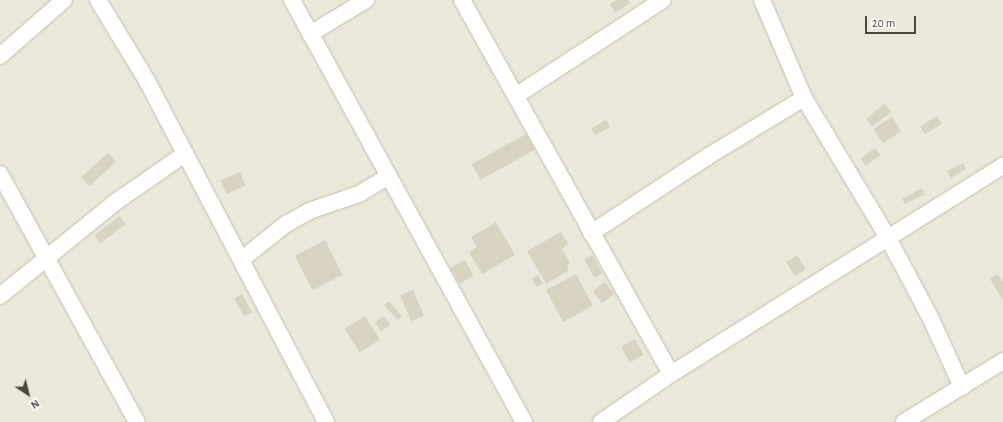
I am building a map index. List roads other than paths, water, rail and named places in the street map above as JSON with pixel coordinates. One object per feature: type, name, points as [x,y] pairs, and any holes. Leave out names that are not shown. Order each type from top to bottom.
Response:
[{"type":"street","points":[[0,56],[64,0]]},
{"type":"street","points":[[98,0],[147,81],[326,422]]},
{"type":"street","points":[[292,0],[524,422]]},
{"type":"street","points":[[310,34],[366,0]]},
{"type":"street","points":[[462,0],[517,95],[591,233],[671,374]]},
{"type":"street","points":[[517,95],[663,0]]},
{"type":"street","points":[[762,0],[804,98],[888,238],[931,319],[962,387]]},
{"type":"street","points":[[591,233],[719,149],[804,98]]},
{"type":"street","points":[[0,296],[48,259],[117,201],[185,154]]},
{"type":"street","points":[[601,422],[671,374],[1003,166]]},
{"type":"street","points":[[0,174],[48,259],[134,421]]},
{"type":"street","points":[[241,260],[286,224],[309,210],[359,194],[389,176]]},
{"type":"street","points":[[904,422],[1003,361]]}]
